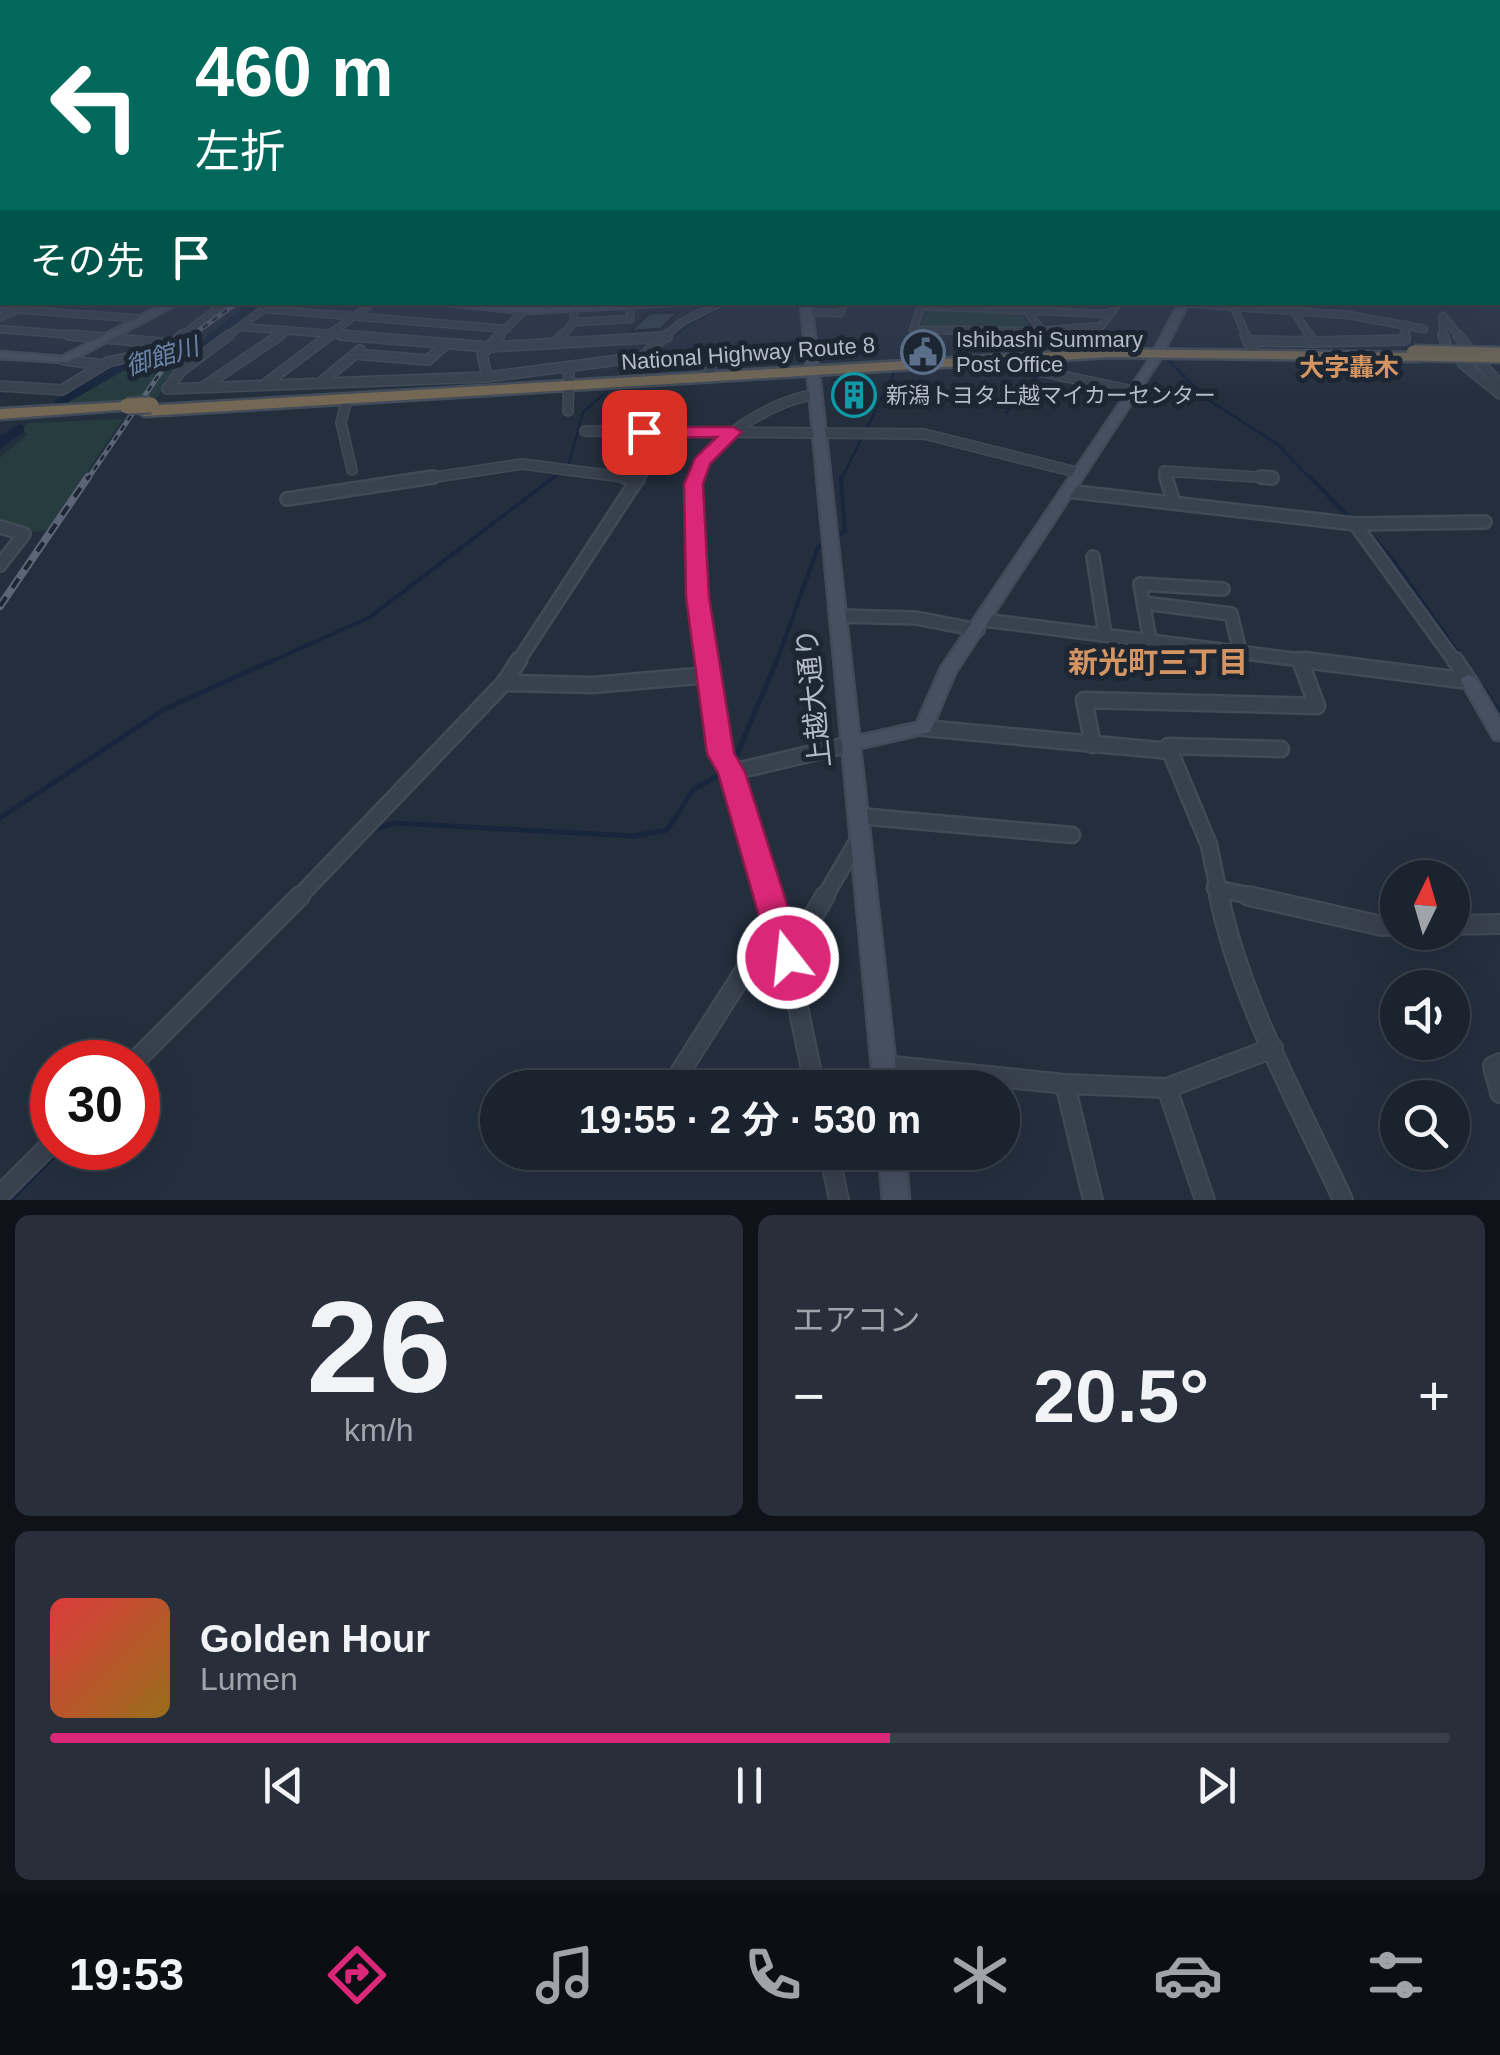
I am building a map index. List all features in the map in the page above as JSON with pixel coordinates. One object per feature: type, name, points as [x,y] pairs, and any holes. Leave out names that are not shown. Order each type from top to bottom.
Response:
[{"type":"highway","name":"National Highway Route 8","points":[[147,408],[347,399],[568,379],[1251,345],[1500,357]]},
{"type":"highway","name":"National Highway Route 8","points":[[0,417],[568,379],[813,369],[1058,352],[1416,355]]},
{"type":"street","points":[[0,317],[28,305]]},
{"type":"street","points":[[64,360],[171,305]]},
{"type":"street","points":[[0,386],[59,390],[104,364],[165,350],[222,305]]},
{"type":"street","points":[[264,384],[369,305]]},
{"type":"street","points":[[503,305],[611,305]]},
{"type":"street","points":[[574,322],[630,319],[630,305]]},
{"type":"street","points":[[648,357],[682,322],[716,305]]},
{"type":"street","points":[[807,307],[840,313],[843,305]]},
{"type":"street","points":[[923,305],[913,330],[1041,331],[1101,326],[1117,305]]},
{"type":"street","points":[[972,305],[1110,314]]},
{"type":"street","points":[[924,728],[947,672],[1159,351],[1179,305]]},
{"type":"street","points":[[1202,305],[1289,307],[1424,328]]},
{"type":"street","points":[[1349,315],[1352,305]]},
{"type":"street","points":[[507,328],[269,306],[181,372],[167,389],[487,377],[568,379],[648,357],[712,358],[710,374]]},
{"type":"street","points":[[487,377],[482,356],[528,306]]},
{"type":"street","points":[[1022,306],[1058,352]]},
{"type":"street","points":[[556,344],[574,322],[574,307]]},
{"type":"street","name":"上越大通り","points":[[807,307],[884,1070]]},
{"type":"street","points":[[1289,307],[1314,342]]},
{"type":"street","points":[[0,308],[144,320]]},
{"type":"street","points":[[1234,308],[1251,345],[1405,340],[1406,325]]},
{"type":"street","points":[[1448,350],[1443,343],[1443,316],[1500,394]]},
{"type":"street","points":[[242,327],[489,348],[667,337]]},
{"type":"street","points":[[0,329],[173,344]]},
{"type":"street","points":[[203,388],[286,331]]},
{"type":"street","points":[[320,383],[374,338]]},
{"type":"street","points":[[356,354],[428,360],[446,344]]},
{"type":"street","points":[[0,355],[104,364]]},
{"type":"street","points":[[1470,358],[1500,384]]},
{"type":"street","points":[[1008,360],[1012,366],[1133,392]]},
{"type":"street","points":[[568,379],[568,411]]},
{"type":"street","points":[[812,1070],[777,920],[732,772],[720,754],[698,597],[693,484],[702,462],[733,432],[793,396],[815,395]]},
{"type":"street","points":[[347,399],[341,423],[352,470]]},
{"type":"street","points":[[585,431],[940,436],[1080,473]]},
{"type":"street","points":[[156,1040],[347,849],[504,683],[638,479],[674,433]]},
{"type":"street","points":[[287,499],[522,464],[638,479]]},
{"type":"street","points":[[1174,503],[1164,471],[1272,478]]},
{"type":"street","points":[[1067,490],[1355,524],[1485,522]]},
{"type":"street","points":[[1355,524],[1390,566],[1469,680],[1500,734]]},
{"type":"street","points":[[0,527],[24,534],[0,565]]},
{"type":"street","points":[[1093,557],[1105,635]]},
{"type":"street","points":[[1150,641],[1140,584],[1223,589]]},
{"type":"street","points":[[1144,603],[1231,614],[1240,652]]},
{"type":"street","points":[[838,616],[916,618],[1105,635],[1469,680]]},
{"type":"street","points":[[1093,745],[1084,700],[1318,706],[1300,659]]},
{"type":"street","points":[[504,683],[593,685],[709,675]]},
{"type":"street","points":[[732,772],[924,728],[1170,751]]},
{"type":"street","points":[[1281,749],[1168,746],[1209,845],[1227,932],[1272,1048],[1343,1200]]},
{"type":"street","points":[[858,816],[1072,834]]},
{"type":"street","points":[[788,958],[860,836]]},
{"type":"street","points":[[1216,888],[1380,926]]},
{"type":"street","points":[[681,1070],[777,920]]},
{"type":"street","points":[[1470,925],[1500,924]]},
{"type":"street","points":[[884,1065],[1065,1084],[1168,1088],[1272,1048]]},
{"type":"street","points":[[1500,1063],[1493,1066],[1500,1093]]},
{"type":"street","points":[[1065,1084],[1093,1200]]},
{"type":"street","points":[[1168,1088],[1205,1200]]},
{"type":"street","points":[[0,1195],[30,1165]]},
{"type":"street","points":[[833,1170],[839,1200]]},
{"type":"street","points":[[894,1170],[896,1200]]},
{"type":"green space","points":[[929,309],[1020,312],[1032,329],[919,329]]},
{"type":"green space","points":[[212,348],[172,374],[157,398],[63,404],[119,370]]},
{"type":"green space","points":[[123,419],[47,530],[33,532],[0,522],[0,458],[28,434],[20,430],[29,423]]},
{"type":"building","points":[[678,312],[661,329],[630,331],[650,313]]},
{"type":"building","name":"新潟トヨタ上越マイカーセンター","points":[[832,380],[849,380],[850,388],[867,389],[869,398],[857,398],[858,406],[846,406],[839,390],[833,390]]},
{"type":"waterway","name":"御館川","points":[[60,401],[118,368],[203,347],[254,305]]},
{"type":"waterway","points":[[653,353],[688,325],[725,305]]},
{"type":"waterway","points":[[902,355],[927,305]]},
{"type":"waterway","points":[[1054,327],[1045,327],[1059,345]]},
{"type":"waterway","points":[[630,372],[646,359]]},
{"type":"waterway","points":[[1168,360],[1207,399],[1276,443],[1312,480]]},
{"type":"waterway","points":[[1006,413],[1049,361]]},
{"type":"waterway","points":[[841,480],[896,369]]},
{"type":"waterway","points":[[551,480],[568,467],[583,412],[607,392]]},
{"type":"waterway","name":"御館川","points":[[0,444],[19,429]]},
{"type":"waterway","points":[[268,663],[370,617],[554,477]]},
{"type":"waterway","points":[[1310,477],[1352,520]]},
{"type":"waterway","points":[[833,538],[845,531],[841,480]]},
{"type":"waterway","points":[[1365,528],[1393,560],[1465,663]]},
{"type":"waterway","points":[[776,663],[818,547],[825,543]]},
{"type":"waterway","points":[[0,818],[165,709],[273,660]]},
{"type":"waterway","points":[[733,764],[777,660]]},
{"type":"waterway","points":[[1463,660],[1500,713]]},
{"type":"waterway","points":[[341,863],[373,830],[394,823],[634,836],[667,830],[693,790],[727,770]]},
{"type":"waterway","points":[[10,1200],[39,1170]]},
{"type":"railway","points":[[87,480],[167,363],[201,329],[234,305]]},
{"type":"railway","points":[[0,606],[88,477]]},
{"type":"place","name":"Ishibashi Summary Post Office","points":[[923,352]]},
{"type":"place","name":"新潟トヨタ上越マイカーセンター","points":[[854,395]]},
{"type":"district","name":"大字轟木","points":[[1349,367]]},
{"type":"district","name":"新光町三丁目","points":[[1158,663]]},
{"type":"route","points":[[644,432],[733,432],[702,462],[693,484],[698,597],[720,754],[732,772],[788,958]]}]
